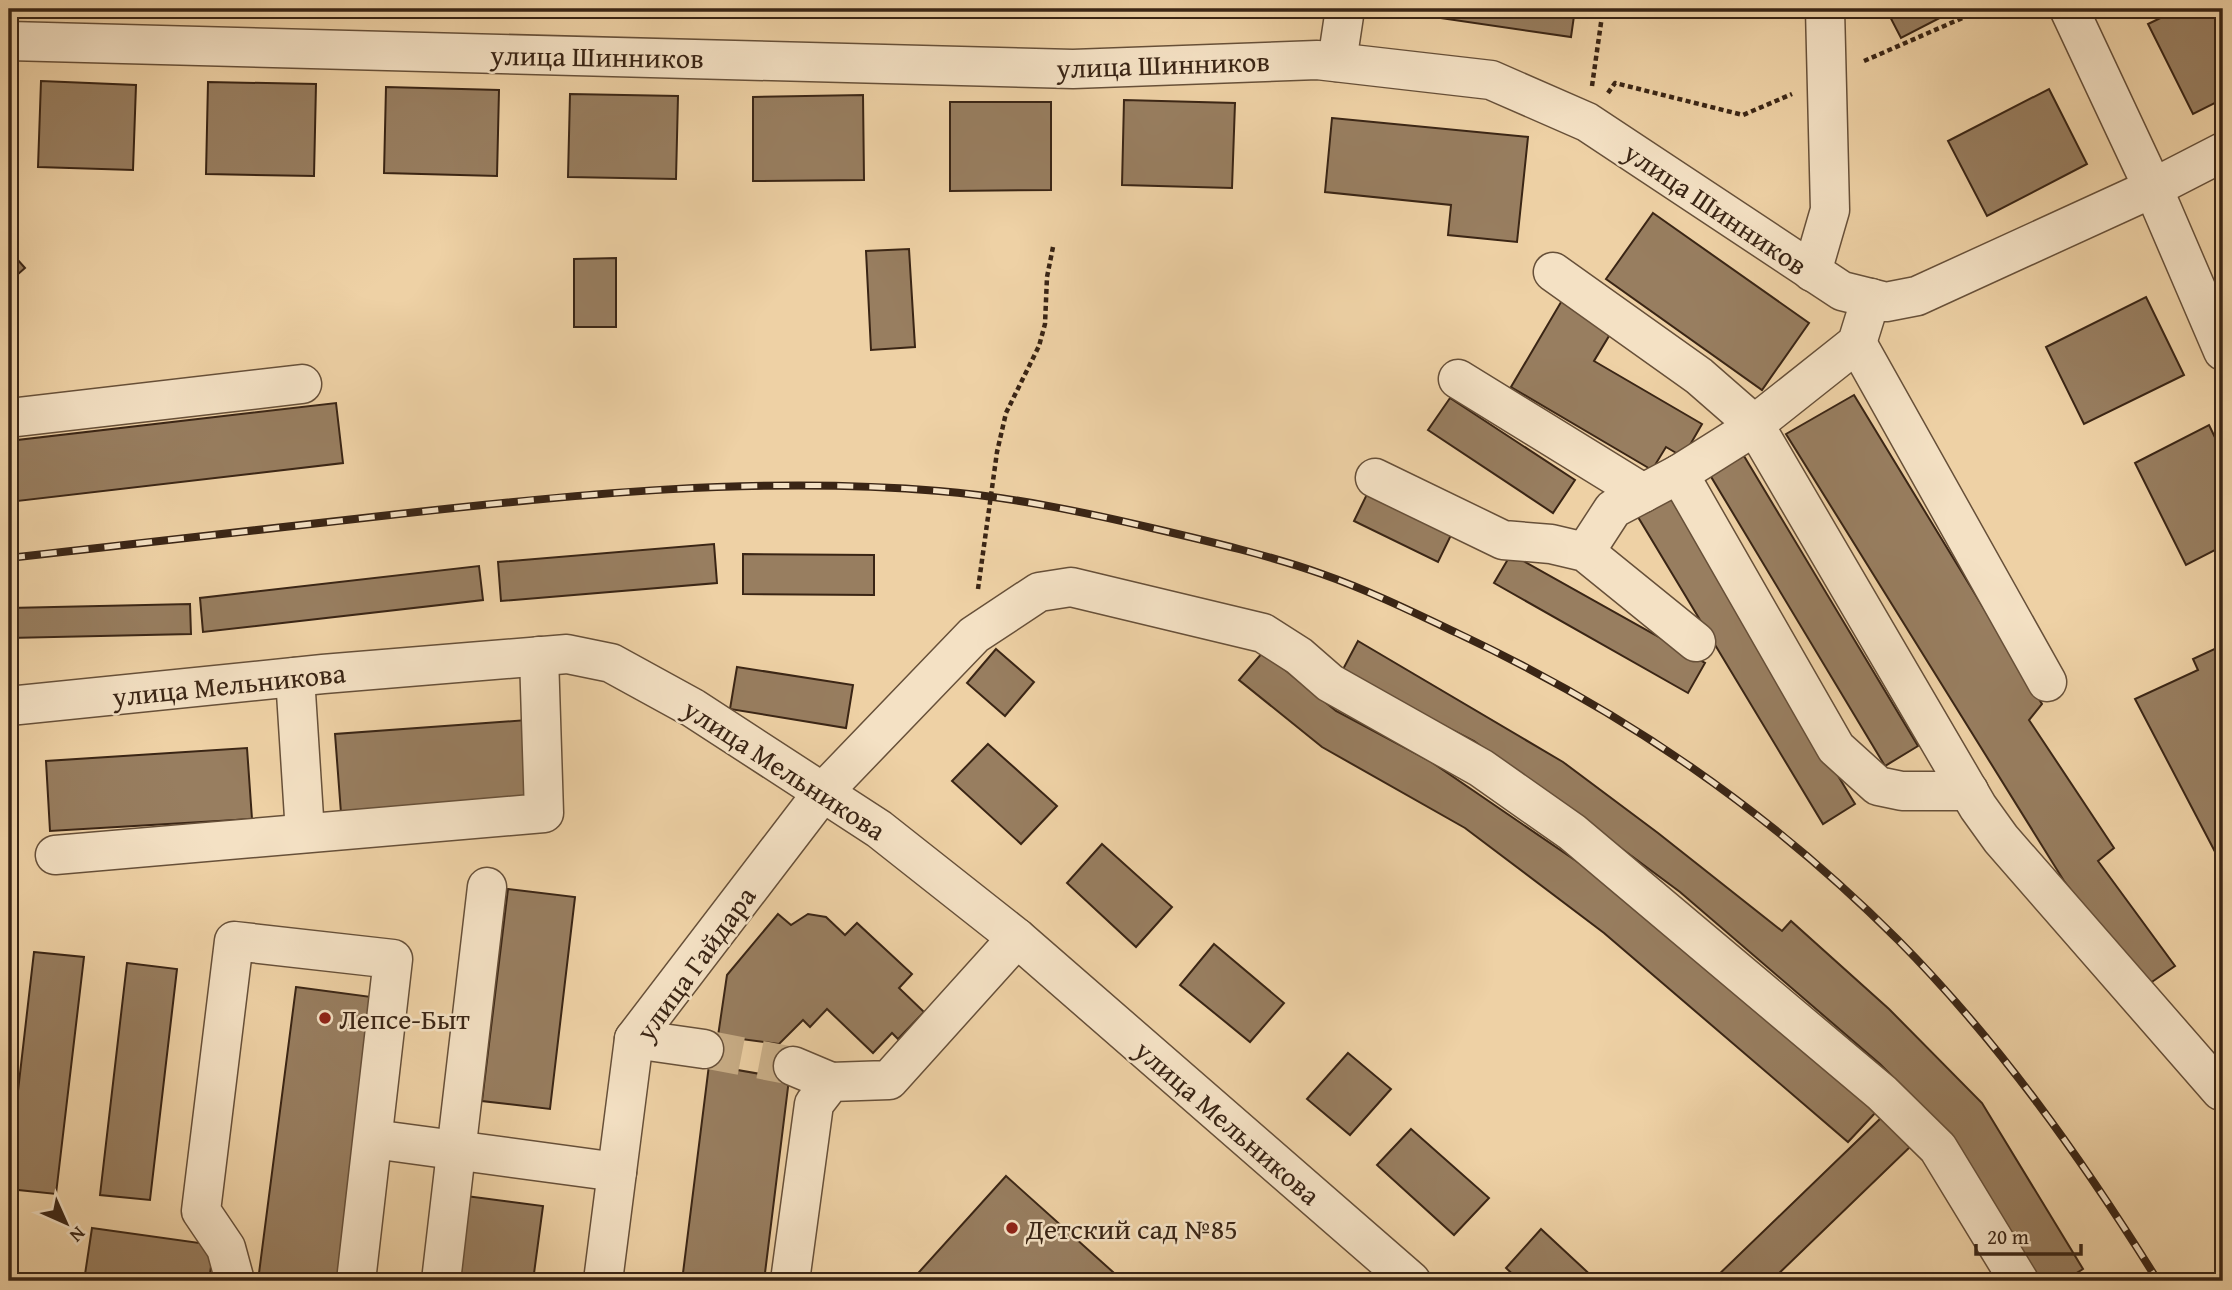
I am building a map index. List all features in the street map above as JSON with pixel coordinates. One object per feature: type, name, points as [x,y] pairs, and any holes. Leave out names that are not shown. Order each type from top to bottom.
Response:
[{"type":"street","points":[[1337,62],[1345,9]]},
{"type":"street","points":[[1812,272],[1830,210],[1825,9]]},
{"type":"street","points":[[2069,9],[2152,188],[2223,351]]},
{"type":"street","name":"улица Шинников","points":[[9,41],[1073,69],[1317,60],[1491,80],[1587,122],[1842,291],[1886,302],[1917,296],[2152,188],[2223,152]]},
{"type":"street","points":[[1553,272],[1689,369],[1754,424],[1969,791],[2001,839],[2221,1091]]},
{"type":"street","points":[[1585,552],[1613,509],[1679,474],[1741,435],[1857,343],[1871,298]]},
{"type":"street","points":[[1857,343],[2047,682]]},
{"type":"street","points":[[1458,379],[1643,493]]},
{"type":"street","points":[[9,418],[302,384]]},
{"type":"street","points":[[1679,474],[1836,748],[1878,786],[1902,791],[1969,791]]},
{"type":"street","points":[[1375,478],[1503,540],[1550,544],[1585,552],[1696,642]]},
{"type":"street","name":"улица Гайдара","points":[[603,1281],[634,1039],[823,792],[974,635],[1039,592],[1071,587],[1263,633],[1299,656],[1330,683],[1482,768],[1572,832],[1873,1084],[1938,1148],[2019,1281]]},
{"type":"street","name":"улица Мельникова","points":[[9,706],[539,656],[567,654],[611,663],[693,708],[879,829],[1017,938],[1411,1281]]},
{"type":"street","points":[[55,855],[544,813],[539,656]]},
{"type":"street","points":[[295,677],[305,834]]},
{"type":"street","points":[[441,1281],[487,887]]},
{"type":"street","points":[[793,1066],[831,1082],[889,1080],[1017,938]]},
{"type":"street","points":[[235,1281],[226,1248],[201,1211],[234,941],[393,959],[356,1281]]},
{"type":"street","points":[[634,1039],[704,1049]]},
{"type":"street","points":[[790,1281],[814,1104],[831,1082]]},
{"type":"street","points":[[373,1139],[617,1172]]},
{"type":"path","points":[[1587,122],[1603,9]]},
{"type":"path","points":[[1587,122],[1615,83],[1744,115],[1983,9]]},
{"type":"path","points":[[977,599],[997,452],[1006,413],[1039,346],[1045,324],[1047,277],[1054,247]]},
{"type":"building","points":[[1379,9],[1575,9],[1571,37]]},
{"type":"building","points":[[1886,9],[1957,9],[1901,38]]},
{"type":"building","points":[[2179,9],[2213,9],[2217,17],[2223,14],[2223,99],[2193,114],[2148,24]]},
{"type":"building","points":[[41,81],[136,85],[133,170],[38,167]]},
{"type":"building","points":[[208,82],[316,84],[314,176],[206,174]]},
{"type":"building","points":[[386,87],[499,90],[497,176],[384,173]]},
{"type":"building","points":[[2049,89],[2087,164],[1987,216],[1948,141]]},
{"type":"building","points":[[570,94],[678,96],[676,179],[568,177]]},
{"type":"building","points":[[863,95],[864,180],[753,181],[753,97]]},
{"type":"building","points":[[1124,100],[1235,103],[1232,188],[1122,185]]},
{"type":"building","points":[[950,102],[1051,102],[1051,190],[950,191]]},
{"type":"building","points":[[1332,118],[1528,137],[1517,242],[1448,235],[1451,205],[1325,192]]},
{"type":"building","points":[[1653,213],[1809,323],[1762,390],[1606,279]]},
{"type":"building","points":[[909,249],[915,347],[871,350],[866,251]]},
{"type":"building","points":[[9,250],[25,268],[9,282]]},
{"type":"building","points":[[616,258],[616,327],[574,327],[574,259]]},
{"type":"building","points":[[1564,297],[1615,326],[1594,361],[1702,424],[1683,457],[1666,447],[1652,470],[1511,387]]},
{"type":"building","points":[[2146,297],[2184,375],[2084,424],[2046,347]]},
{"type":"building","points":[[1854,395],[2042,704],[2029,720],[2114,848],[2098,861],[2175,966],[2146,986],[2064,881],[1786,434]]},
{"type":"building","points":[[1450,398],[1575,480],[1553,513],[1428,430]]},
{"type":"building","points":[[336,403],[343,463],[9,502],[9,441]]},
{"type":"building","points":[[2209,425],[2223,454],[2223,546],[2186,565],[2135,463]]},
{"type":"building","points":[[1744,456],[1918,746],[1885,766],[1710,475]]},
{"type":"building","points":[[1370,488],[1454,529],[1438,562],[1354,521]]},
{"type":"building","points":[[1670,497],[1855,804],[1823,824],[1638,517]]},
{"type":"building","points":[[714,544],[717,583],[501,601],[498,562]]},
{"type":"building","points":[[743,554],[874,555],[874,595],[743,594]]},
{"type":"building","points":[[1511,554],[1705,663],[1688,693],[1494,583]]},
{"type":"building","points":[[479,566],[483,600],[203,632],[200,598]]},
{"type":"building","points":[[190,604],[191,634],[9,638],[9,608]]},
{"type":"building","points":[[1358,641],[1563,762],[1782,931],[1791,921],[1889,1009],[1982,1103],[2083,1269],[2064,1281],[2035,1281],[1947,1131],[1880,1064],[1680,892],[1567,808],[1474,741],[1341,673]]},
{"type":"building","points":[[2223,645],[2223,867],[2135,699],[2198,670],[2193,659]]},
{"type":"building","points":[[996,649],[1034,682],[1005,716],[967,683]]},
{"type":"building","points":[[1263,652],[1336,711],[1430,761],[1588,869],[1876,1112],[1848,1142],[1604,933],[1465,828],[1322,747],[1239,680]]},
{"type":"building","points":[[737,667],[853,685],[846,728],[730,709]]},
{"type":"building","points":[[527,720],[533,798],[341,813],[335,734]]},
{"type":"building","points":[[988,744],[1057,806],[1021,844],[952,781]]},
{"type":"building","points":[[247,748],[252,819],[50,831],[46,761]]},
{"type":"building","points":[[1102,844],[1172,907],[1136,947],[1067,883]]},
{"type":"building","points":[[508,889],[575,897],[550,1109],[482,1101]]},
{"type":"building","points":[[778,914],[791,925],[808,914],[826,917],[845,935],[857,923],[912,974],[899,988],[924,1012],[898,1039],[892,1033],[873,1053],[827,1009],[810,1027],[803,1020],[779,1044],[718,1036],[727,975]]},
{"type":"building","points":[[1214,944],[1284,1003],[1250,1042],[1180,985]]},
{"type":"building","points":[[34,952],[84,957],[56,1194],[9,1189]]},
{"type":"building","points":[[127,963],[177,969],[150,1200],[100,1195]]},
{"type":"building","points":[[296,987],[379,998],[342,1281],[258,1281]]},
{"type":"building","points":[[1348,1053],[1391,1089],[1350,1135],[1307,1099]]},
{"type":"building","points":[[709,1065],[789,1079],[764,1281],[682,1281]]},
{"type":"building","points":[[1883,1116],[1912,1145],[1771,1281],[1712,1281]]},
{"type":"building","points":[[1411,1129],[1489,1198],[1454,1235],[1377,1165]]},
{"type":"building","name":"Детский сад №85","points":[[1006,1176],[1123,1281],[911,1281]]},
{"type":"building","points":[[466,1196],[543,1206],[533,1281],[456,1281]]},
{"type":"building","points":[[92,1228],[214,1245],[209,1281],[84,1281]]},
{"type":"building","points":[[1541,1229],[1597,1281],[1520,1281],[1506,1268]]},
{"type":"tunnel","points":[[704,1049],[793,1066]]},
{"type":"railway","points":[[9,558],[533,500],[668,489],[803,485],[939,491],[1021,501],[1177,534],[1302,567],[1407,609],[1518,663],[1578,696],[1691,767],[1798,848],[1898,940],[1971,1020],[2038,1103],[2100,1191],[2158,1281]]},
{"type":"place","name":"Лепсе-Быт","points":[[325,1018]]},
{"type":"place","name":"Детский сад №85","points":[[1012,1228]]}]
